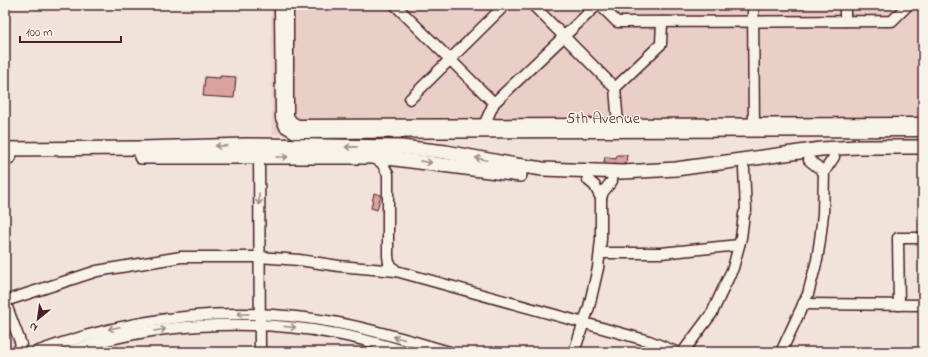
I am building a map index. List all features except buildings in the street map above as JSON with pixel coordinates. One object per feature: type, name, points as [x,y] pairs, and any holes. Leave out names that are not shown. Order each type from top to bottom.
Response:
[{"type":"main road","points":[[6,156],[401,147],[446,152],[543,169],[623,172],[676,169],[821,149],[858,147],[923,147]]},
{"type":"main road","points":[[259,151],[372,157],[542,177],[612,181],[677,178],[834,157],[923,156]]},
{"type":"street","points":[[280,5],[281,118],[288,124]]},
{"type":"street","points":[[288,5],[288,124]]},
{"type":"street","points":[[410,99],[505,5]]},
{"type":"street","points":[[533,5],[615,88],[618,124]]},
{"type":"street","points":[[484,125],[494,103],[599,5],[617,22],[753,22],[892,21],[908,5]]},
{"type":"street","points":[[753,5],[754,128]]},
{"type":"street","points":[[845,5],[845,21]]},
{"type":"street","points":[[398,6],[494,103]]},
{"type":"street","points":[[615,88],[661,44],[662,22]]},
{"type":"street","name":"5th Avenue","points":[[288,124],[295,133],[754,128],[923,123]]},
{"type":"street","name":"5th Avenue","points":[[288,124],[618,124],[923,131]]},
{"type":"street","points":[[259,151],[260,352]]},
{"type":"street","points":[[372,157],[382,163],[388,174],[388,256],[389,263],[396,271]]},
{"type":"street","points":[[781,352],[808,294],[817,260],[820,240],[823,214],[824,172],[834,157]]},
{"type":"street","points":[[388,174],[397,165],[405,160]]},
{"type":"street","points":[[809,160],[824,172]]},
{"type":"street","points":[[683,352],[712,313],[733,268],[746,210],[744,169]]},
{"type":"street","points":[[588,180],[595,186],[601,198]]},
{"type":"street","points":[[574,352],[598,268],[601,239],[601,198],[603,192],[612,181]]},
{"type":"street","points":[[898,305],[898,238],[923,238]]},
{"type":"street","points":[[600,253],[661,253],[739,246]]},
{"type":"street","points":[[450,352],[371,330],[333,322],[292,316],[260,314],[211,314],[140,322],[89,334],[37,351],[20,348],[5,302],[97,271],[181,257],[259,257],[396,271],[650,341],[676,352]]},
{"type":"street","points":[[803,304],[923,305]]},
{"type":"street","points":[[68,352],[105,341],[167,329],[212,325],[260,325],[291,327],[331,333],[408,352]]},
{"type":"shaded area","points":[[271,5],[923,5],[923,135],[272,134]]}]
